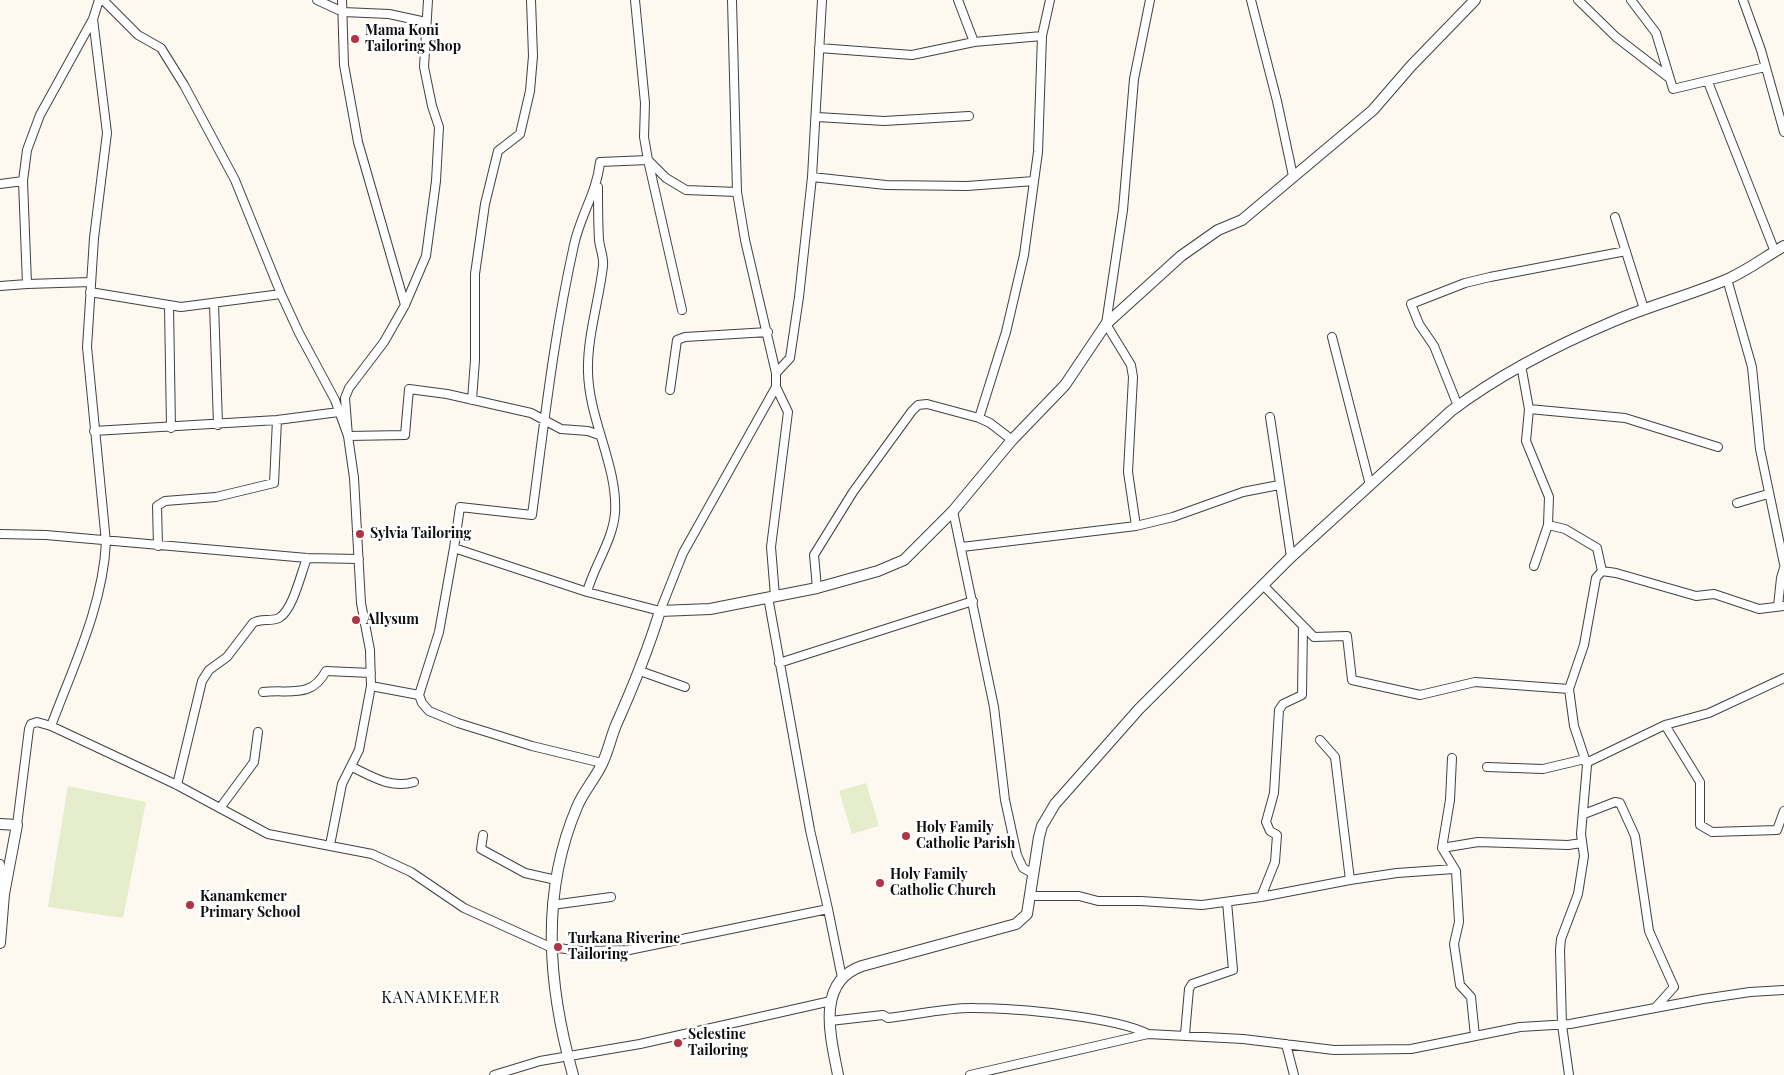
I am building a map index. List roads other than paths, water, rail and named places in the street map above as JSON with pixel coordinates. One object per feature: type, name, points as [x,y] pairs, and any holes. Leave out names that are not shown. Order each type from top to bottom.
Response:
[{"type":"street","points":[[27,284],[23,181],[27,150],[40,115],[93,20],[99,0]]},
{"type":"street","points":[[103,0],[138,36],[161,48],[235,180],[281,294],[339,412],[348,436]]},
{"type":"street","points":[[317,0],[342,12],[389,14],[426,22]]},
{"type":"street","points":[[342,0],[344,65],[358,142],[405,305]]},
{"type":"street","points":[[330,845],[342,784],[359,750],[371,686],[367,630],[361,603],[345,398],[349,388],[384,342],[405,305],[426,256],[436,181],[439,127],[432,106],[424,66],[428,0]]},
{"type":"street","points":[[472,400],[475,360],[475,274],[485,204],[498,151],[520,134],[530,91],[533,56],[531,0]]},
{"type":"street","points":[[636,0],[645,102],[644,137],[682,310]]},
{"type":"street","points":[[732,0],[738,192],[745,240],[768,332],[776,373],[776,387],[788,412],[771,547],[772,596],[779,664],[810,830],[842,978]]},
{"type":"street","points":[[776,373],[790,358],[812,177],[822,0]]},
{"type":"street","points":[[958,0],[974,42]]},
{"type":"street","points":[[979,418],[1012,312],[1024,255],[1034,181],[1042,86],[1042,36],[1050,0]]},
{"type":"street","points":[[1136,526],[1128,472],[1133,377],[1131,365],[1106,324],[1123,210],[1134,80],[1150,0]]},
{"type":"street","points":[[1251,0],[1277,101],[1293,176]]},
{"type":"street","points":[[454,548],[587,592],[660,611],[710,609],[817,588],[878,571],[904,560],[953,511],[1012,440],[1065,385],[1106,324],[1181,256],[1218,230],[1242,220],[1373,110],[1430,46],[1475,0]]},
{"type":"street","points":[[1578,0],[1616,37],[1668,76]]},
{"type":"street","points":[[1631,0],[1656,33],[1673,89],[1765,67]]},
{"type":"street","points":[[1743,0],[1761,50],[1784,132]]},
{"type":"street","points":[[51,726],[97,598],[104,570],[106,542],[87,347],[94,238],[107,133],[93,20]]},
{"type":"street","points":[[819,48],[912,55],[974,42],[1042,36]]},
{"type":"street","points":[[838,1075],[830,1021],[831,1002],[836,984],[852,971],[871,964],[1016,924],[1027,914],[1032,873],[1042,826],[1055,804],[1139,709],[1290,558],[1458,406],[1492,382],[1521,365],[1614,320],[1727,279],[1779,249],[1708,82]]},
{"type":"street","points":[[816,118],[884,121],[969,116]]},
{"type":"street","points":[[587,592],[592,574],[611,531],[615,513],[611,472],[599,435],[589,386],[588,370],[603,260],[599,241],[598,182],[600,162],[648,160],[666,178],[686,190],[738,192]]},
{"type":"street","points":[[812,177],[886,185],[967,186],[1034,181]]},
{"type":"street","points":[[0,184],[23,181]]},
{"type":"street","points":[[598,182],[574,243],[544,420],[532,516],[460,507],[439,632],[419,695],[422,703],[429,711],[458,723],[532,746],[602,763]]},
{"type":"street","points":[[1615,217],[1644,309]]},
{"type":"street","points":[[1458,406],[1434,346],[1419,324],[1411,304],[1465,283],[1626,251]]},
{"type":"street","points":[[1727,279],[1752,367],[1760,448],[1784,564]]},
{"type":"street","points":[[0,286],[91,282]]},
{"type":"street","points":[[90,292],[123,296],[169,306],[192,306],[281,294]]},
{"type":"street","points":[[214,303],[218,425]]},
{"type":"street","points":[[169,306],[171,428]]},
{"type":"street","points":[[670,390],[677,340],[685,337],[768,332]]},
{"type":"street","points":[[1332,337],[1370,484]]},
{"type":"street","points":[[1521,365],[1529,409],[1526,441],[1549,497],[1548,525],[1534,566]]},
{"type":"street","points":[[573,1075],[553,981],[550,947],[552,905],[563,848],[577,806],[602,763],[640,671],[660,611],[683,552],[776,387]]},
{"type":"street","points":[[348,436],[405,434],[409,389],[531,413],[561,429],[588,431],[599,435]]},
{"type":"street","points":[[817,588],[814,555],[853,492],[918,405],[927,404],[979,418],[990,423],[1012,440]]},
{"type":"street","points":[[1529,409],[1625,418],[1718,447]]},
{"type":"street","points":[[94,431],[218,425],[339,412]]},
{"type":"street","points":[[1270,417],[1290,558]]},
{"type":"street","points":[[158,546],[157,506],[165,501],[216,497],[274,483],[277,420]]},
{"type":"street","points":[[962,547],[1136,526],[1173,517],[1243,492],[1279,485]]},
{"type":"street","points":[[1736,503],[1768,494]]},
{"type":"street","points":[[953,511],[994,707],[1005,800],[1017,855],[1023,868],[1032,873]]},
{"type":"street","points":[[1775,524],[1784,524]]},
{"type":"street","points":[[1548,525],[1565,529],[1597,548],[1602,571]]},
{"type":"street","points":[[0,534],[46,534],[106,542],[307,558],[359,559]]},
{"type":"street","points":[[177,785],[202,681],[209,670],[227,657],[253,624],[258,620],[278,618],[288,610],[307,558]]},
{"type":"street","points":[[1602,571],[1660,584],[1696,596],[1714,594],[1759,609],[1781,606],[1781,578],[1784,568]]},
{"type":"street","points":[[1569,1075],[1562,1025],[1560,950],[1561,939],[1580,884],[1584,856],[1582,843],[1586,761],[1574,726],[1569,689],[1584,645],[1596,578],[1602,571]]},
{"type":"street","points":[[1263,585],[1314,637],[1347,636],[1352,680],[1420,695],[1475,682],[1569,689]]},
{"type":"street","points":[[779,664],[973,600]]},
{"type":"street","points":[[1261,897],[1276,856],[1277,835],[1270,831],[1266,822],[1274,793],[1279,710],[1283,704],[1302,695],[1303,626]]},
{"type":"street","points":[[263,692],[285,689],[304,692],[320,683],[326,671],[371,673]]},
{"type":"street","points":[[640,671],[685,687]]},
{"type":"street","points":[[1487,767],[1543,769],[1586,761],[1665,725],[1709,713],[1784,678]]},
{"type":"street","points":[[371,686],[419,695]]},
{"type":"street","points":[[0,943],[4,894],[17,825],[30,726],[38,722],[51,726],[177,785],[268,834],[372,854],[411,872],[464,908],[550,947],[582,951],[629,950],[828,909]]},
{"type":"street","points":[[1665,725],[1700,782],[1700,825],[1712,832],[1780,831],[1784,811]]},
{"type":"street","points":[[220,808],[254,762],[258,732]]},
{"type":"street","points":[[1320,740],[1335,758],[1350,880]]},
{"type":"street","points":[[1452,758],[1450,800],[1442,848],[1454,869],[1459,922],[1454,944],[1460,985],[1471,997],[1475,1036]]},
{"type":"street","points":[[352,767],[383,782],[401,786],[414,782]]},
{"type":"street","points":[[1584,814],[1616,802],[1620,803],[1635,836],[1649,930],[1674,987],[1656,1007]]},
{"type":"street","points":[[0,824],[17,825]]},
{"type":"street","points":[[483,835],[481,849],[525,873],[556,880]]},
{"type":"street","points":[[1442,848],[1478,842],[1568,845],[1582,843]]},
{"type":"street","points":[[0,864],[4,894]]},
{"type":"street","points":[[1030,896],[1080,896],[1098,901],[1141,901],[1193,905],[1261,897],[1396,873],[1454,869]]},
{"type":"street","points":[[552,905],[610,897]]},
{"type":"street","points":[[1185,1034],[1189,989],[1192,984],[1233,970],[1227,902]]},
{"type":"street","points":[[970,1075],[1148,1034],[1185,1034],[1334,1050],[1411,1050],[1538,1025],[1562,1025],[1750,992],[1784,990]]},
{"type":"street","points":[[494,1075],[521,1066],[649,1042],[831,1002]]},
{"type":"street","points":[[830,1021],[884,1015],[888,1018],[974,1008],[1063,1015],[1137,1028],[1148,1034]]},
{"type":"street","points":[[1286,1044],[1294,1075]]},
{"type":"place","name":"Mama Koni Tailoring Shop","points":[[355,39]]},
{"type":"place","name":"Sylvia Tailoring","points":[[360,534]]},
{"type":"place","name":"Allysum","points":[[356,620]]},
{"type":"place","name":"Holy Family Catholic Parish","points":[[906,836]]},
{"type":"place","name":"Holy Family Catholic Church","points":[[880,883]]},
{"type":"place","name":"Kanamkemer Primary School","points":[[190,905]]},
{"type":"place","name":"Turkana Riverine Tailoring","points":[[558,947]]},
{"type":"place","name":"Selestine Tailoring","points":[[678,1043]]},
{"type":"district","name":"KANAMKEMER","points":[[441,998]]}]
